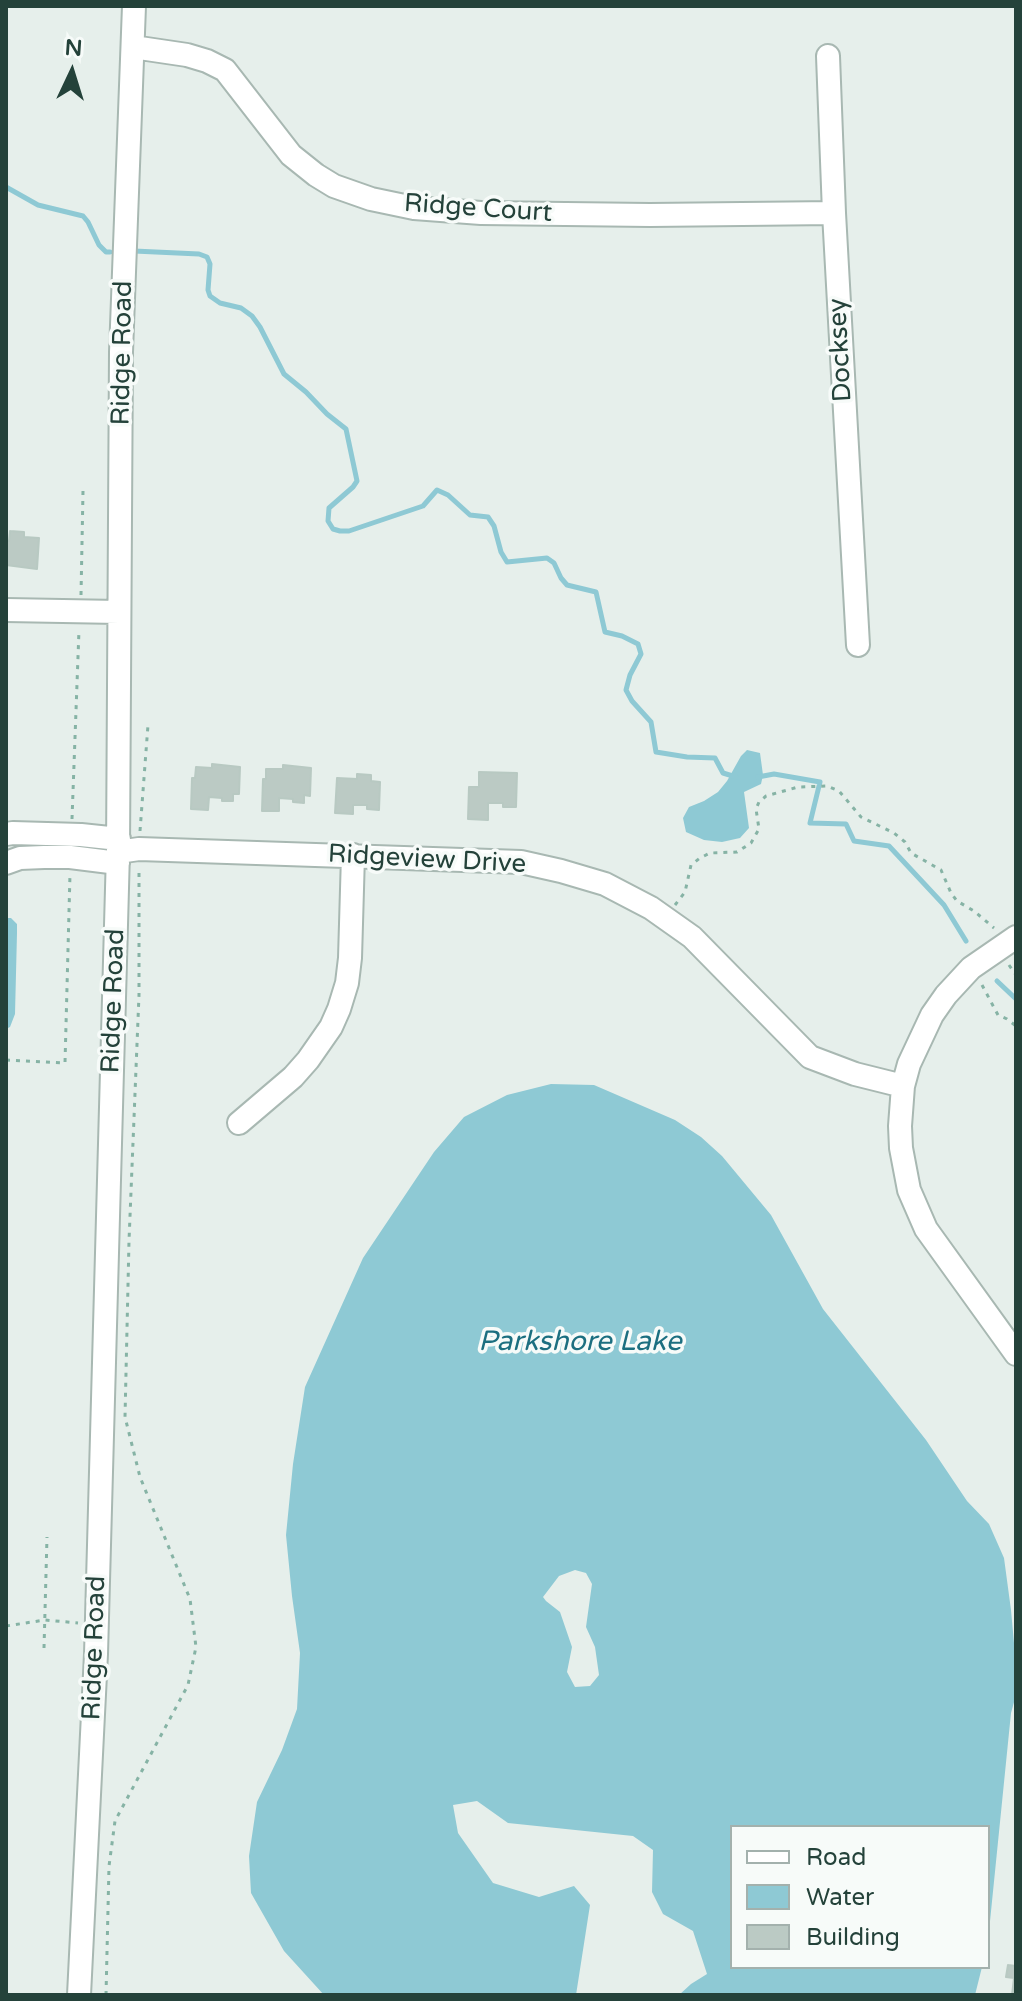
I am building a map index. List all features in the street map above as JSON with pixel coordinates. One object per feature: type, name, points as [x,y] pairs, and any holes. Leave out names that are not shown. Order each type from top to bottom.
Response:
[{"type":"street","name":"Ridge Road","points":[[79,1995],[97,1625],[123,851],[119,612],[121,352],[134,6]]},
{"type":"street","name":"Ridge Court","points":[[133,47],[187,55],[225,70],[302,165],[334,186],[371,199],[414,208],[468,212],[650,215],[834,213]]},
{"type":"street","name":"Docksey","points":[[828,56],[858,645]]},
{"type":"street","points":[[6,610],[119,612]]},
{"type":"street","points":[[6,834],[71,846]]},
{"type":"street","points":[[6,863],[71,846]]},
{"type":"street","name":"Ridgeview Drive","points":[[71,846],[123,851],[521,862],[561,871],[605,884],[651,908],[692,937],[810,1057],[855,1074],[903,1086]]},
{"type":"street","points":[[239,1123],[293,1077],[308,1060],[331,1027],[343,999],[350,958],[353,855]]},
{"type":"street","points":[[1010,942],[971,968],[939,1005],[919,1039],[909,1064],[900,1114],[901,1148],[909,1190],[926,1229],[1016,1354]]},
{"type":"path","points":[[6,1060],[65,1063],[83,491]]},
{"type":"path","points":[[106,1995],[109,1866],[115,1821],[188,1685],[196,1647],[190,1599],[140,1477],[125,1417],[139,995],[123,851],[148,725]]},
{"type":"path","points":[[665,918],[685,892],[691,865],[710,853],[737,852],[751,843],[759,829],[756,809],[766,796],[798,787],[827,786],[839,791],[861,817],[894,833],[905,842],[911,853],[941,870],[957,901],[974,911],[1010,942],[1007,961],[1016,975]]},
{"type":"path","points":[[981,983],[998,1015],[1016,1026]]},
{"type":"path","points":[[44,1648],[47,1537]]},
{"type":"path","points":[[6,1626],[45,1620],[97,1625]]},
{"type":"water","points":[[747,750],[760,753],[763,775],[761,784],[744,792],[749,828],[740,838],[722,842],[704,840],[686,832],[683,818],[689,807],[718,792]]},
{"type":"water","points":[[6,918],[17,924],[17,933],[15,1014],[10,1027],[6,1029]]},
{"type":"water","name":"Parkshore Lake","points":[[551,1084],[594,1085],[675,1120],[701,1137],[722,1156],[771,1215],[823,1309],[926,1440],[967,1501],[989,1524],[1004,1558],[1016,1665],[1016,1695],[1011,1713],[990,1921],[990,1825],[730,1825],[730,1969],[982,1969],[975,1995],[679,1995],[707,1974],[693,1931],[663,1914],[652,1892],[653,1850],[633,1836],[508,1823],[477,1801],[453,1805],[458,1833],[493,1883],[539,1897],[574,1886],[590,1905],[576,1995],[324,1995],[284,1951],[251,1893],[249,1856],[257,1802],[282,1750],[297,1709],[300,1653],[286,1535],[305,1387],[363,1258],[434,1152],[464,1117],[507,1095]],"holes":[[[575,1570],[586,1573],[592,1584],[586,1627],[595,1647],[599,1675],[590,1686],[575,1687],[567,1672],[572,1647],[560,1612],[543,1597],[559,1576]]]},
{"type":"building","points":[[10,531],[24,532],[24,537],[39,538],[37,569],[6,565],[6,541],[9,541]]},
{"type":"building","points":[[212,764],[240,767],[239,794],[233,794],[233,801],[209,797],[208,810],[191,809],[192,778],[195,778],[196,767],[212,768]]},
{"type":"building","points":[[283,765],[311,768],[310,796],[304,795],[304,803],[279,798],[279,811],[262,811],[266,769],[283,769]]},
{"type":"building","points":[[479,772],[517,773],[516,807],[488,803],[488,820],[468,819],[469,787],[479,787]]},
{"type":"building","points":[[357,774],[371,775],[371,781],[380,782],[379,810],[367,809],[367,805],[353,805],[353,814],[335,813],[337,778],[357,779]]},
{"type":"building","points":[[1008,1965],[1016,1966],[1016,1995],[1012,1995],[1014,1978],[1006,1977]]},
{"type":"waterway","points":[[6,187],[38,205],[83,216],[99,245],[110,252]]},
{"type":"waterway","points":[[134,251],[207,257],[210,264],[210,296],[220,303],[241,308],[252,316],[284,374],[346,429],[357,481],[329,508],[328,521],[333,529],[349,531],[423,506],[437,490],[448,495],[470,515],[488,517],[507,562],[547,558],[554,563],[567,585],[596,592],[605,632],[638,644],[641,654],[626,690],[651,722],[656,752],[715,758],[723,773],[736,777]]},
{"type":"waterway","points":[[758,777],[774,774],[820,782],[810,823],[846,824],[854,841],[889,846],[944,905],[966,941]]},
{"type":"waterway","points":[[997,981],[1016,999]]}]
